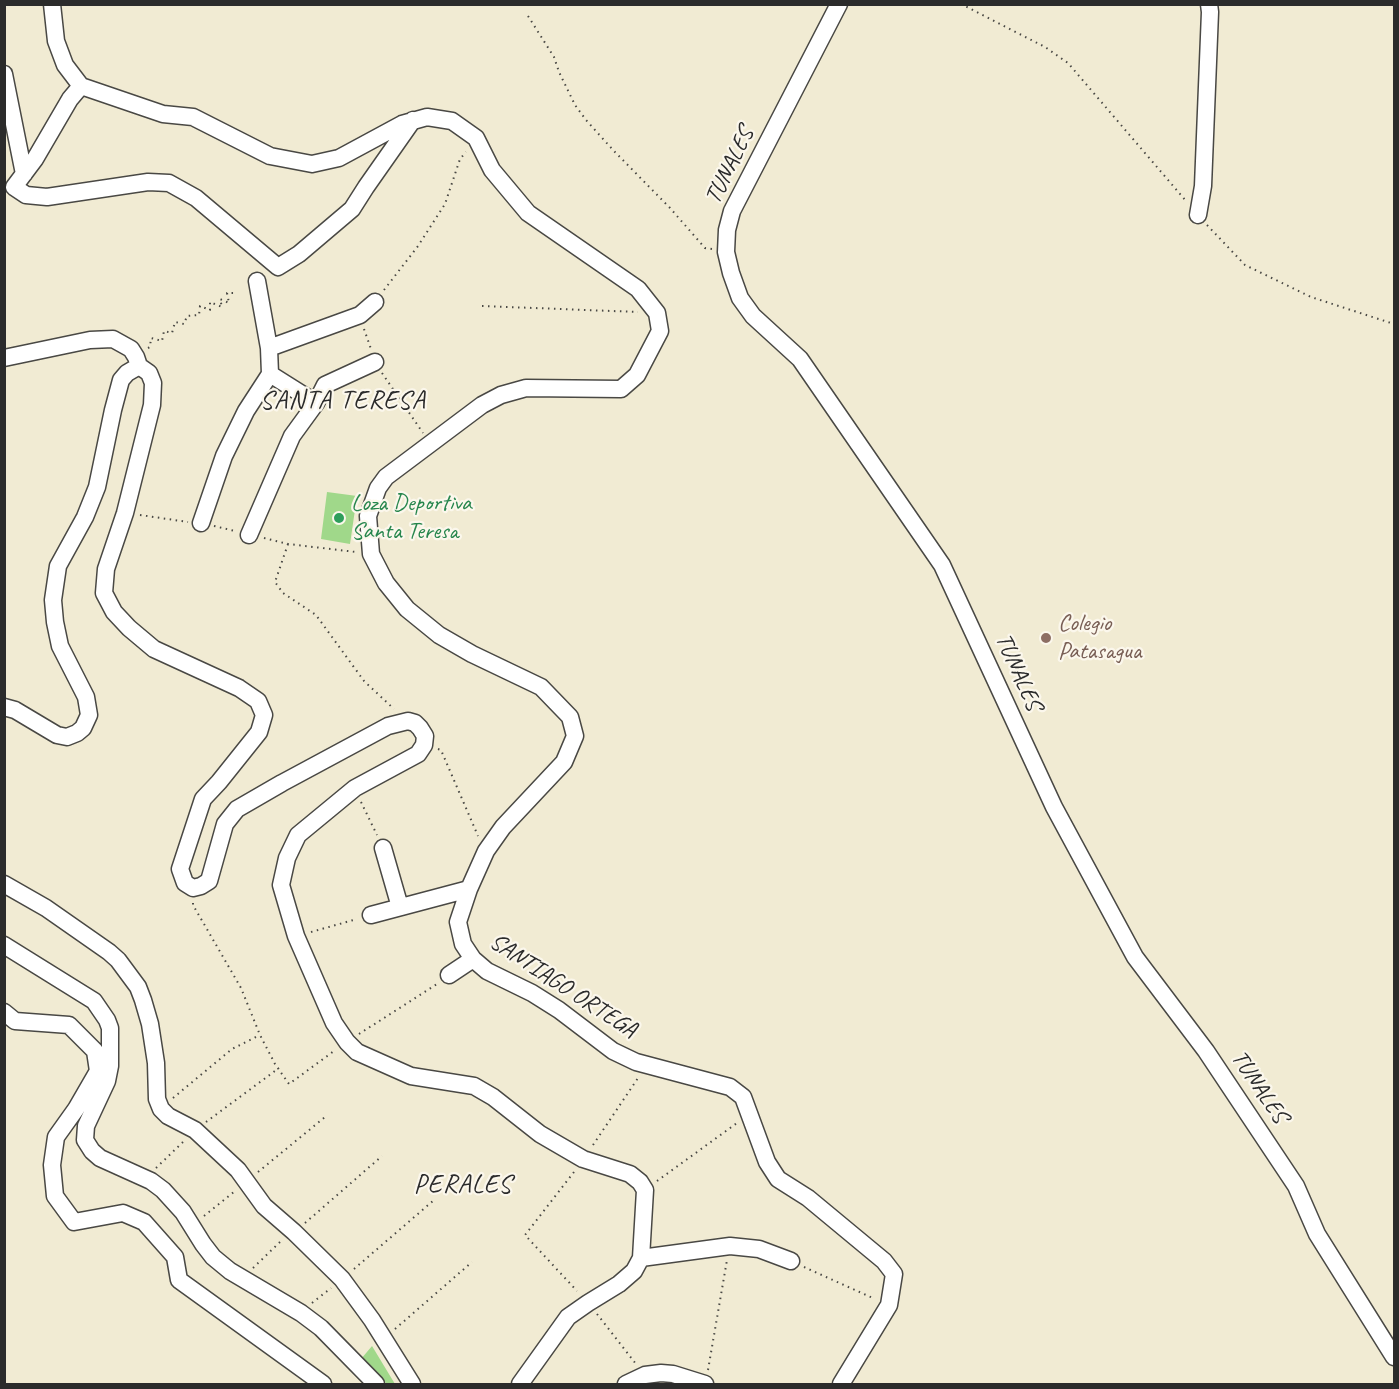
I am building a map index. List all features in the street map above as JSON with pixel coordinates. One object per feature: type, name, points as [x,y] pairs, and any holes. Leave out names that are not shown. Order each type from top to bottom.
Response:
[{"type":"street","points":[[52,4],[56,41],[65,65],[81,86],[164,114],[193,117],[270,156],[312,164],[339,158],[413,120],[427,117],[452,121],[476,138],[492,170],[528,213],[638,289],[657,313]]},
{"type":"street","name":"TUNALES","points":[[839,4],[732,211],[727,230],[726,252],[740,298],[753,316],[800,359],[942,565],[1054,807],[1135,957],[1206,1051],[1296,1186],[1317,1234],[1395,1357]]},
{"type":"street","points":[[1198,215],[1203,186],[1209,4]]},
{"type":"street","points":[[4,74],[24,174]]},
{"type":"street","points":[[81,86],[70,99],[35,159],[14,187],[26,195],[47,196],[148,182],[169,183],[196,198],[278,267],[299,254],[352,209],[413,120]]},
{"type":"street","points":[[201,524],[224,456],[246,411],[270,374],[269,348],[257,281]]},
{"type":"street","points":[[269,348],[360,315],[375,302]]},
{"type":"street","name":"SANTIAGO ORTEGA","points":[[657,313],[660,331],[637,375],[621,389],[526,388],[501,395],[482,405],[395,469],[378,488],[368,516],[371,554],[386,583],[407,609],[439,635],[472,654],[541,687],[570,717],[575,736],[564,762],[503,827],[486,851],[469,889],[459,922],[463,944],[472,959],[487,971],[532,993],[613,1050],[636,1062],[730,1087],[743,1097],[767,1162],[778,1179],[808,1198],[884,1261],[894,1274],[889,1305],[841,1384]]},
{"type":"street","points":[[4,358],[90,340],[113,339],[131,349],[139,366],[149,373],[153,383],[152,405],[125,513],[106,569],[104,593],[114,612],[154,649],[239,688],[258,701],[264,715],[259,732],[203,799],[180,869],[185,883],[193,888],[209,881],[225,824],[237,809],[388,726],[408,721],[415,723],[425,736],[424,745],[418,754],[355,788],[298,835],[287,858],[281,885],[296,936],[334,1023],[357,1052],[411,1076],[474,1086],[493,1097],[540,1134],[583,1159],[630,1174],[640,1182],[645,1190],[641,1258],[634,1271],[619,1284],[568,1317],[520,1384]]},
{"type":"street","points":[[249,535],[292,436],[316,403],[325,386],[375,362]]},
{"type":"street","points":[[4,707],[15,710],[57,735],[67,737],[83,728],[89,715],[86,697],[60,646],[53,600],[58,566],[86,517],[97,487],[121,380],[139,366]]},
{"type":"street","points":[[270,374],[316,403]]},
{"type":"street","points":[[383,848],[400,907]]},
{"type":"street","points":[[4,884],[46,908],[118,960],[138,987],[144,1000],[156,1063],[157,1099],[160,1109],[168,1116],[195,1130],[238,1170],[264,1206],[342,1279],[412,1384]]},
{"type":"street","points":[[371,915],[469,889]]},
{"type":"street","points":[[4,945],[94,1001],[107,1020],[110,1028],[110,1065],[107,1081],[86,1126],[85,1140],[92,1151],[100,1158],[146,1179],[162,1190],[183,1212],[213,1257],[230,1271],[301,1313],[321,1328],[376,1384]]},
{"type":"street","points":[[449,975],[472,959]]},
{"type":"street","points":[[4,1012],[15,1021],[69,1024],[95,1051],[98,1071],[76,1109],[56,1137],[52,1165],[55,1196],[74,1222],[123,1213],[144,1222],[176,1257],[179,1280],[323,1384]]},
{"type":"street","points":[[641,1258],[730,1246],[759,1249],[791,1261]]},
{"type":"street","points":[[626,1384],[645,1375],[662,1373],[706,1379]]},
{"type":"path","points":[[961,4],[1045,47],[1068,63],[1198,215],[1245,265],[1311,297],[1395,324]]},
{"type":"path","points":[[528,16],[554,57],[575,105],[586,120],[705,248],[726,252]]},
{"type":"path","points":[[375,302],[418,246],[445,204],[460,159],[476,138]]},
{"type":"path","points":[[131,349],[150,347],[152,338],[162,341],[164,331],[172,333],[175,321],[184,324],[187,316],[199,315],[200,306],[210,310],[210,302],[222,308],[220,299],[229,303],[227,293],[235,293]]},
{"type":"path","points":[[482,306],[657,313]]},
{"type":"path","points":[[360,315],[375,362],[430,445]]},
{"type":"path","points":[[288,544],[275,582],[284,593],[316,615],[364,681],[408,721]]},
{"type":"path","points":[[424,745],[441,750],[486,851]]},
{"type":"path","points":[[355,788],[383,848]]},
{"type":"path","points":[[193,888],[193,905],[241,988],[260,1035],[290,1084],[347,1042],[449,975]]},
{"type":"path","points":[[296,936],[371,915]]},
{"type":"path","points":[[160,1109],[232,1049],[260,1035]]},
{"type":"path","points":[[146,1179],[195,1130],[279,1068]]},
{"type":"path","points":[[645,1190],[750,1114]]},
{"type":"path","points":[[243,1278],[282,1240],[382,1156]]},
{"type":"path","points":[[301,1313],[434,1200]]},
{"type":"path","points":[[525,1235],[588,1303],[645,1375]]},
{"type":"path","points":[[706,1379],[730,1246]]},
{"type":"path","points":[[791,1261],[889,1305]]},
{"type":"path","points":[[384,1339],[472,1262]]},
{"type":"green space","name":"Loza Deportiva Santa Teresa","points":[[327,492],[357,496],[350,544],[321,539]]},
{"type":"green space","points":[[372,1346],[395,1384],[387,1384],[361,1359]]},
{"type":"place","name":"Loza Deportiva Santa Teresa","points":[[339,518]]},
{"type":"place","name":"Colegio Patasagua","points":[[1046,638]]},
{"type":"district","name":"SANTA TERESA","points":[[343,401]]},
{"type":"district","name":"PERALES","points":[[463,1185]]}]
